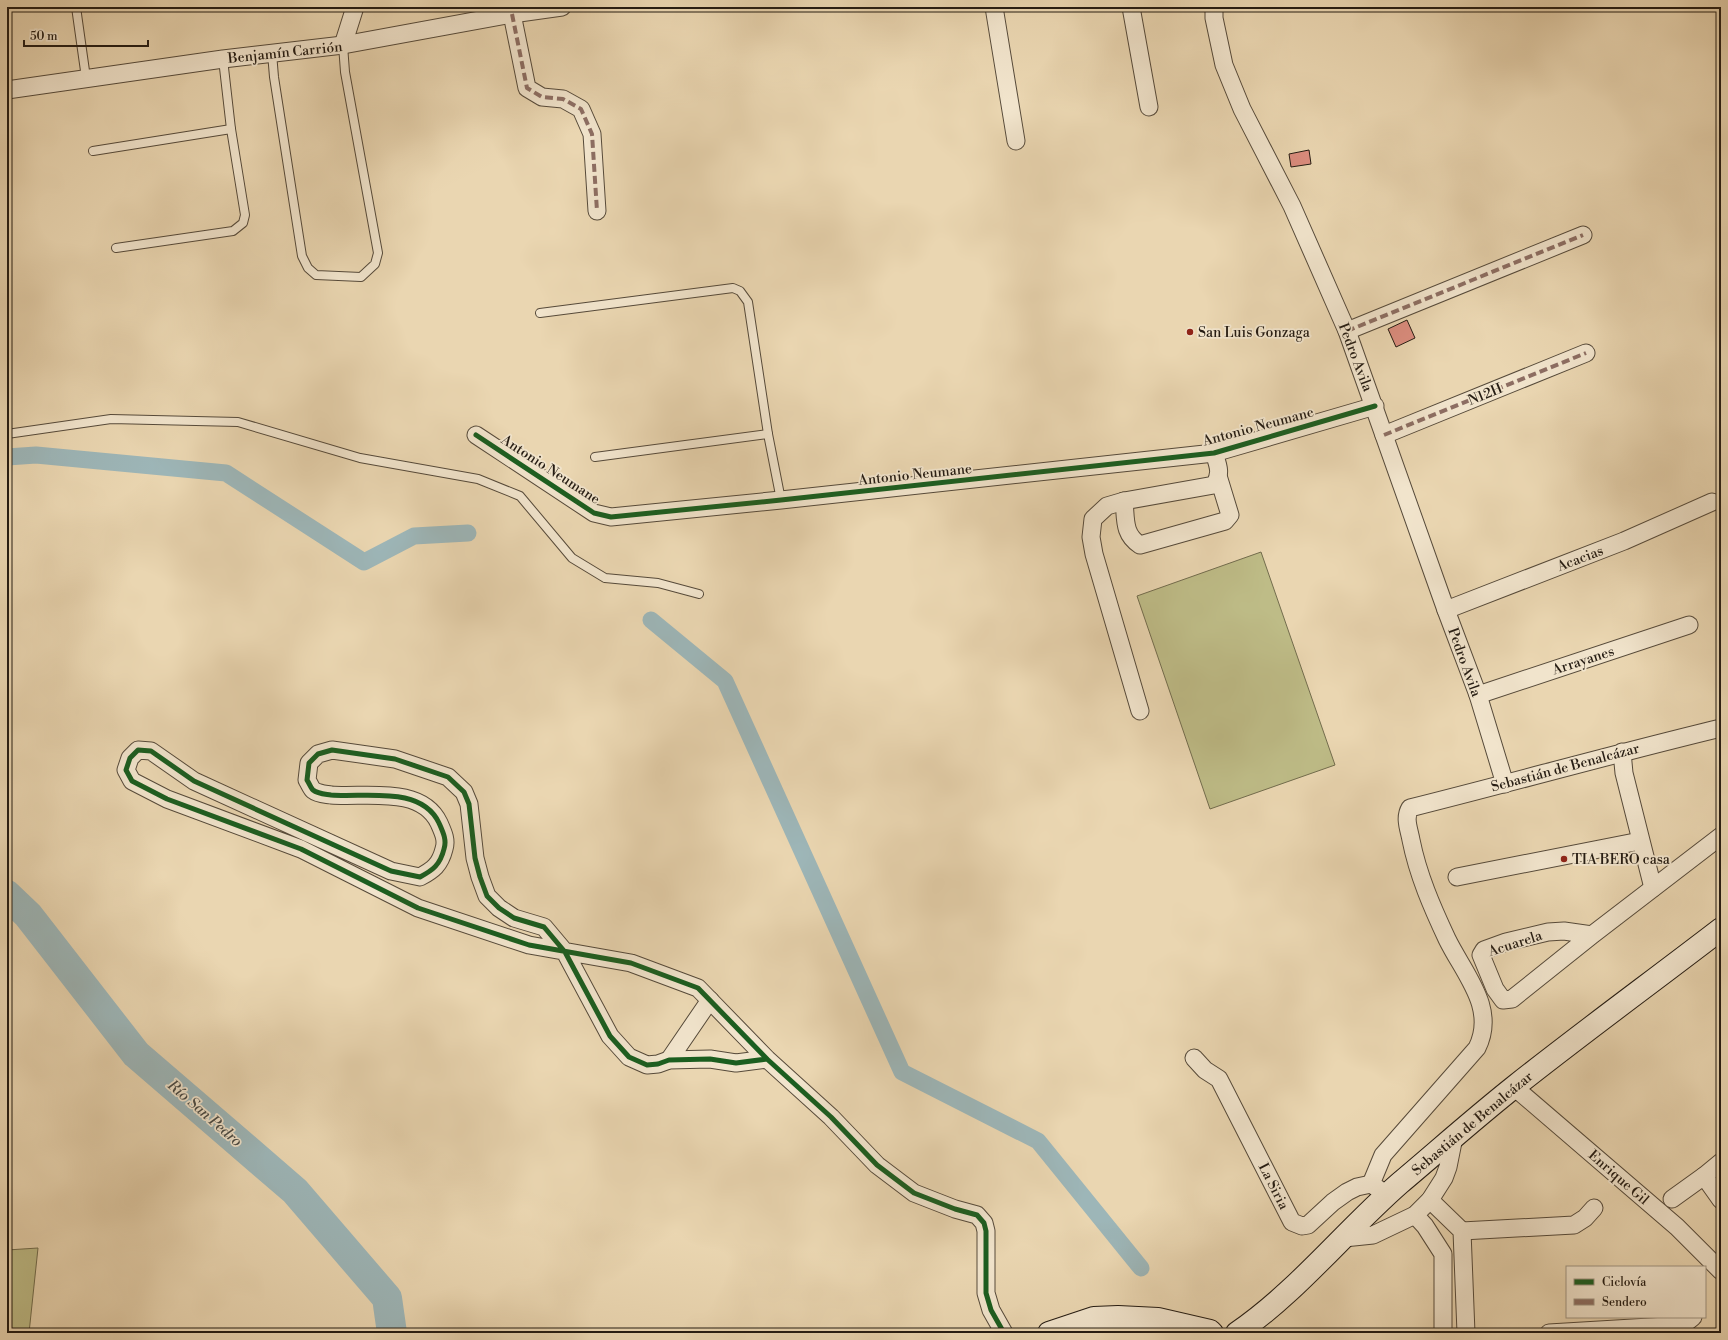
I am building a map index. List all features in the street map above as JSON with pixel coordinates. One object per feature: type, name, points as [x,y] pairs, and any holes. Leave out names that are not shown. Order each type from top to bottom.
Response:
[{"type":"main road","name":"Sebastián de Benalcázar","points":[[1237,1333],[1257,1319],[1305,1277],[1344,1238],[1379,1189],[1454,1137],[1514,1087],[1721,929]]},
{"type":"main road","points":[[1049,1333],[1094,1318],[1118,1317],[1158,1319],[1210,1331],[1212,1333]]},
{"type":"street","points":[[343,45],[355,7]]},
{"type":"street","name":"Benjamín Carrión","points":[[7,90],[223,58],[343,45],[512,14],[562,7]]},
{"type":"street","points":[[994,7],[1016,141]]},
{"type":"street","points":[[1131,7],[1149,107]]},
{"type":"street","name":"Pedro Avila","points":[[1214,7],[1214,18],[1224,64],[1242,109],[1292,206],[1347,331],[1375,406],[1446,610],[1478,695],[1504,784]]},
{"type":"street","points":[[512,14],[527,88],[542,97],[563,99],[581,109],[592,134],[597,211]]},
{"type":"street","points":[[1347,331],[1583,235]]},
{"type":"street","name":"N12H","points":[[1384,435],[1586,353]]},
{"type":"street","name":"Antonio Neumane","points":[[476,435],[594,513],[611,517],[1214,453],[1375,406]]},
{"type":"street","points":[[1124,501],[1127,531],[1130,538],[1140,545],[1226,521],[1230,515],[1219,479],[1219,471],[1214,453]]},
{"type":"street","points":[[1140,710],[1094,554],[1091,536],[1093,519],[1107,506],[1124,501],[1214,485],[1219,479]]},
{"type":"street","name":"Acacias","points":[[1446,610],[1624,541],[1712,502]]},
{"type":"street","name":"Arrayanes","points":[[1478,695],[1689,625]]},
{"type":"street","name":"Sebastián de Benalcázar","points":[[1379,1189],[1384,1155],[1477,1048],[1482,1037],[1484,1024],[1481,1007],[1474,986],[1448,941],[1424,886],[1414,854],[1406,815],[1410,808],[1622,752],[1721,728]]},
{"type":"street","points":[[767,1059],[736,1062],[710,1059],[670,1060],[658,1064],[647,1065],[629,1057],[610,1036],[565,952],[544,927],[514,918],[499,908],[487,896],[475,858],[469,804],[464,792],[448,777],[395,759],[332,750],[318,754],[309,763],[306,780],[313,790],[320,794],[340,796],[384,794],[420,803],[434,814],[446,842],[443,853],[434,869],[420,877],[391,871],[202,785],[151,751],[138,750],[130,758],[126,770],[132,781],[167,798],[301,849],[418,908],[528,945],[565,952],[631,963],[698,988],[767,1059],[831,1117],[877,1165],[914,1193],[955,1209],[977,1215],[984,1223],[986,1231],[986,1293],[991,1310],[1004,1333]]},
{"type":"street","points":[[1622,752],[1624,773],[1653,888]]},
{"type":"street","name":"Acuarela","points":[[1592,935],[1564,931],[1548,932],[1506,942],[1484,950],[1481,955],[1495,989],[1503,1000],[1512,999],[1592,935],[1721,836]]},
{"type":"street","points":[[1457,877],[1640,841]]},
{"type":"street","points":[[670,1060],[710,1000]]},
{"type":"street","name":"La Siria","points":[[1194,1058],[1205,1070],[1219,1079],[1292,1222],[1302,1226],[1308,1226],[1333,1202],[1357,1187],[1379,1189]]},
{"type":"street","name":"Enrique Gil","points":[[1514,1087],[1677,1227],[1721,1271]]},
{"type":"street","points":[[1344,1238],[1373,1235],[1415,1215],[1430,1200],[1439,1187],[1448,1168],[1454,1137]]},
{"type":"street","points":[[1672,1198],[1704,1176],[1721,1162]]},
{"type":"street","points":[[1704,1176],[1721,1200]]},
{"type":"street","points":[[1430,1200],[1462,1231],[1466,1333]]},
{"type":"street","points":[[1462,1231],[1574,1225],[1585,1218],[1594,1208]]},
{"type":"street","points":[[1415,1215],[1425,1226],[1443,1254],[1444,1333]]},
{"type":"street","points":[[1549,1333],[1683,1325],[1692,1318]]},
{"type":"lane","points":[[76,7],[86,78]]},
{"type":"lane","points":[[272,53],[274,77],[302,256],[308,268],[316,276],[361,277],[375,264],[378,253],[345,72],[343,45]]},
{"type":"lane","points":[[116,248],[233,231],[243,223],[245,215],[231,129],[223,58]]},
{"type":"lane","points":[[93,151],[231,129]]},
{"type":"lane","points":[[540,313],[733,288],[740,291],[748,302],[768,434],[781,500]]},
{"type":"lane","points":[[7,434],[111,419],[238,422],[360,458],[478,479],[520,496],[572,558],[605,578],[658,583],[699,594]]},
{"type":"lane","points":[[595,457],[768,434]]},
{"type":"shaded area","points":[[1261,552],[1335,765],[1210,809],[1137,596]]},
{"type":"shaded area","points":[[38,1248],[29,1333],[7,1333],[7,1250]]},
{"type":"building","points":[[1309,150],[1311,164],[1291,167],[1289,154]]},
{"type":"building","points":[[1407,320],[1415,338],[1396,347],[1388,329]]},
{"type":"waterway","points":[[7,457],[36,455],[226,473],[364,562],[414,536],[468,533]]},
{"type":"waterway","points":[[651,620],[725,681],[902,1072],[1038,1141],[1141,1268]]},
{"type":"waterway","name":"Río San Pedro","points":[[7,895],[28,915],[136,1054],[295,1191],[387,1298],[392,1333]]},
{"type":"marked path","points":[[512,14],[527,88],[542,97],[563,99],[581,109],[592,134],[597,211]]},
{"type":"marked path","points":[[1347,331],[1583,235]]},
{"type":"marked path","points":[[1384,435],[1586,353]]},
{"type":"cycle path","points":[[476,435],[594,513],[611,517],[1214,453],[1375,406]]},
{"type":"cycle path","points":[[767,1059],[736,1063],[710,1059],[669,1060],[658,1064],[647,1065],[629,1057],[610,1036],[565,952],[544,927],[514,918],[499,908],[487,896],[475,858],[469,804],[464,792],[448,777],[395,759],[332,750],[318,754],[309,763],[307,780],[312,789],[322,794],[344,796],[375,795],[406,798],[419,803],[431,811],[442,830],[445,839],[445,846],[438,863],[429,872],[420,877],[391,871],[194,781],[151,751],[138,750],[130,758],[126,770],[132,781],[167,799],[301,849],[418,908],[529,945],[631,963],[698,988],[767,1059],[831,1117],[877,1165],[914,1193],[955,1209],[977,1215],[984,1223],[986,1231],[986,1293],[991,1310],[1004,1333]]},
{"type":"place","name":"San Luis Gonzaga","points":[[1190,332]]},
{"type":"place","name":"TIA BERO casa","points":[[1564,859]]}]
